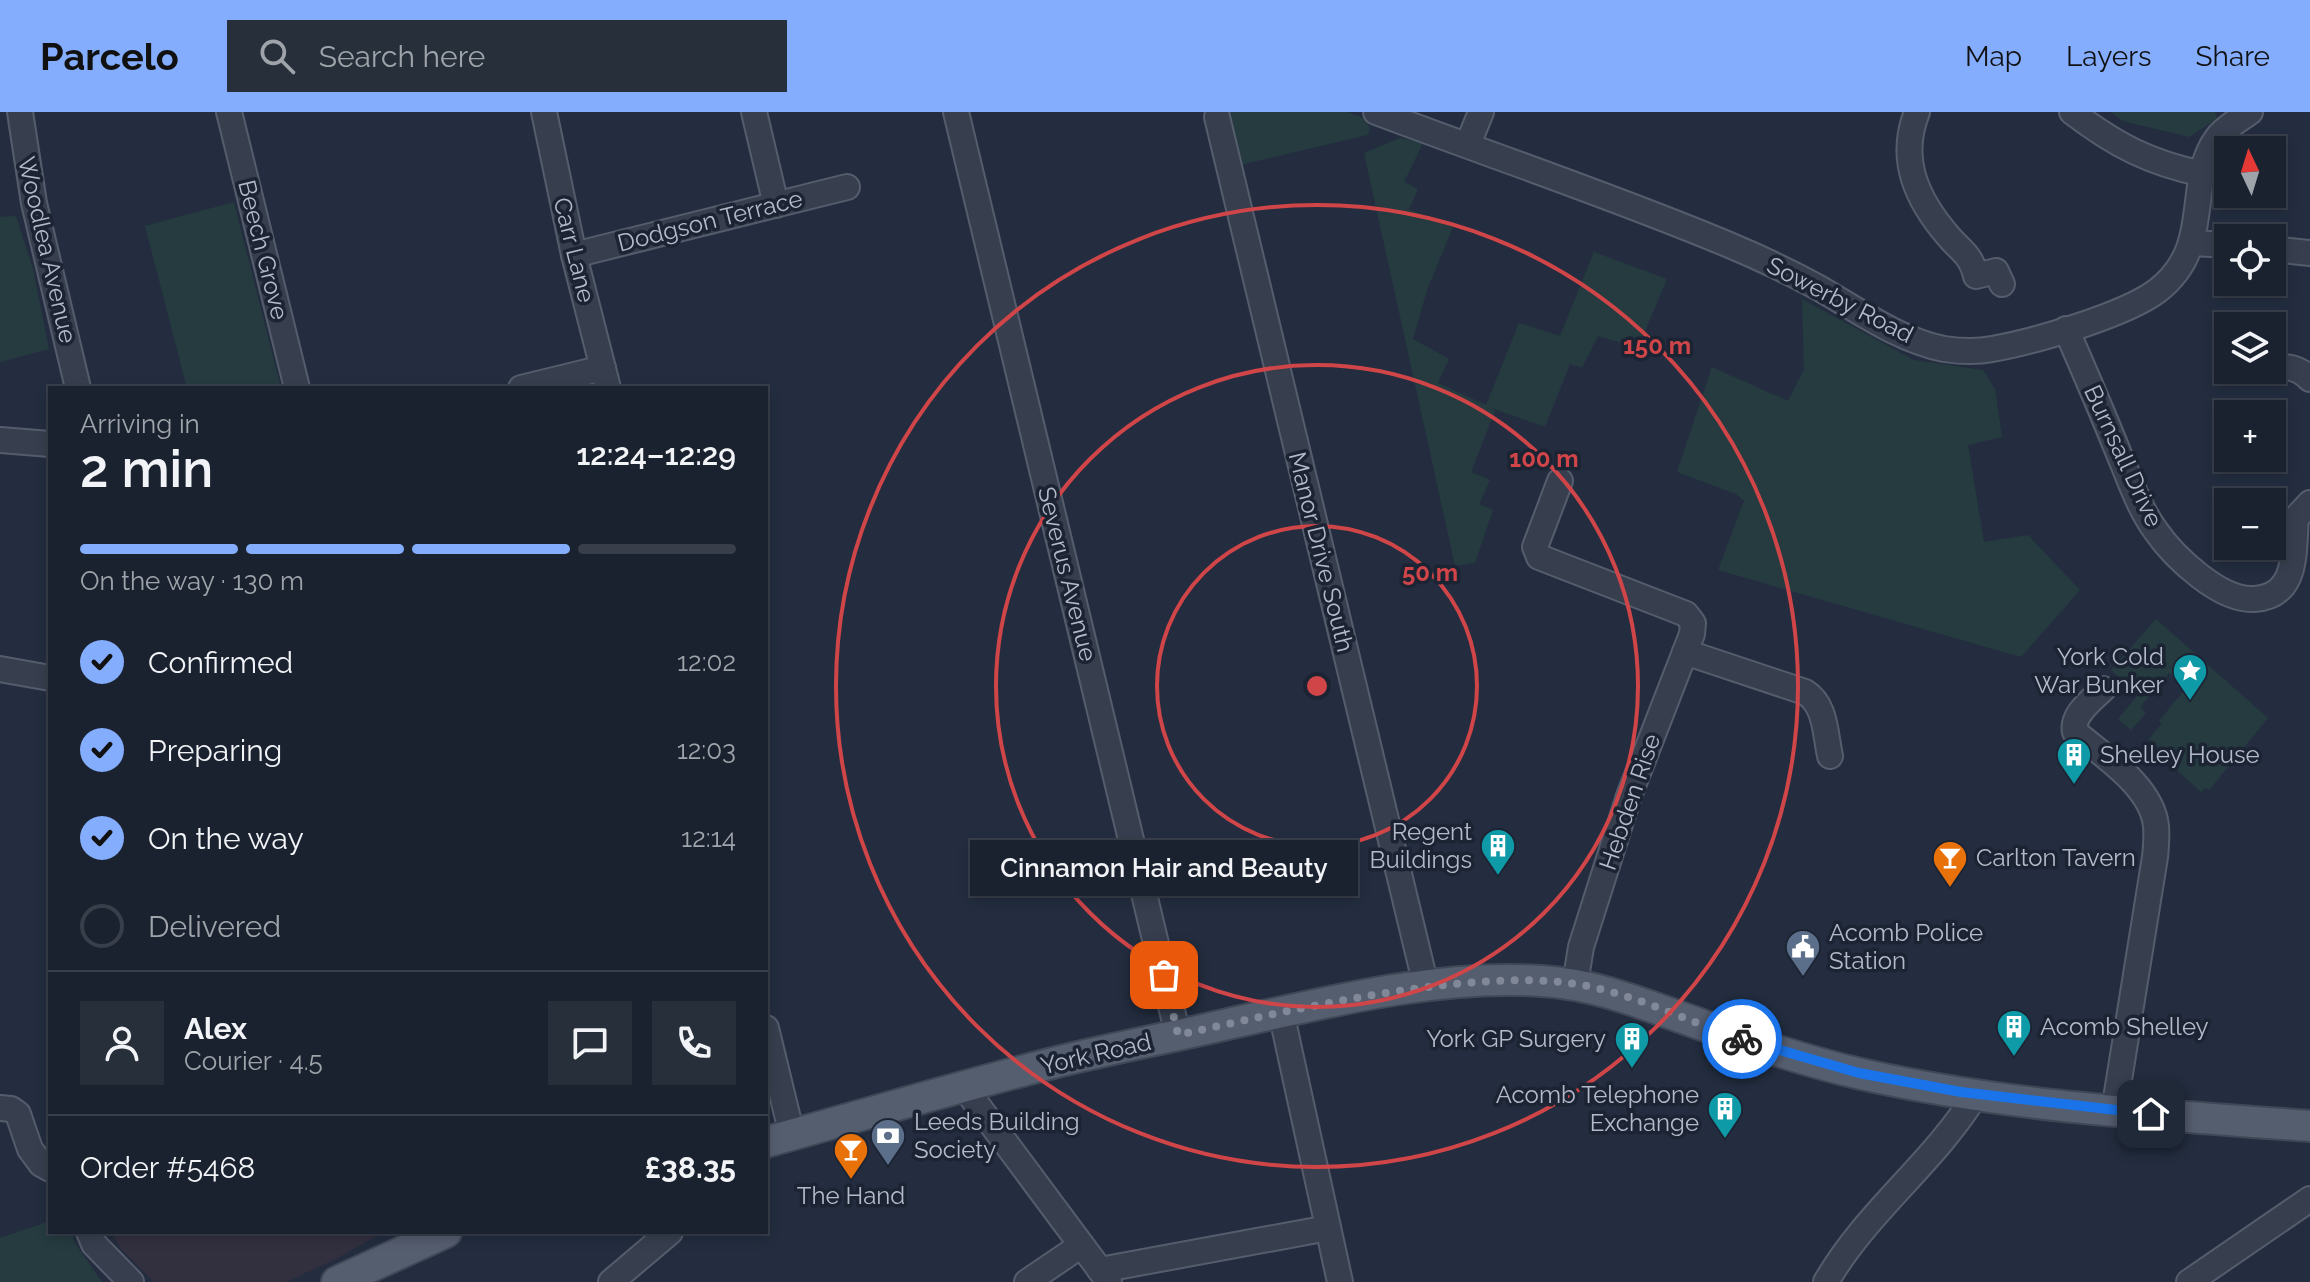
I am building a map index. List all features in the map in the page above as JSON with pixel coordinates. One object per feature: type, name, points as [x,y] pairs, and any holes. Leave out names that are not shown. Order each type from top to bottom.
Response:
[{"type":"main road","name":"York Road","points":[[779,1138],[1052,1063],[1281,1012],[1426,986],[1497,980],[1575,984],[1614,993],[1721,1032],[1859,1073],[1976,1094],[2114,1111],[2310,1126]]},
{"type":"main road","points":[[337,1282],[442,1234]]},
{"type":"street","name":"Woodlea Avenue","points":[[20,112],[34,203],[78,386]]},
{"type":"street","name":"Beech Grove","points":[[229,112],[297,386]]},
{"type":"street","name":"Carr Lane","points":[[544,112],[574,255],[606,378]]},
{"type":"street","points":[[754,112],[776,205]]},
{"type":"street","name":"Severus Avenue","points":[[956,112],[1178,1035]]},
{"type":"street","name":"Sowerby Road","points":[[1376,112],[1468,144],[1727,244],[1800,278],[1896,333],[1944,349],[1989,350],[2066,329],[2155,293],[2180,265],[2192,243],[2203,174],[2211,148],[2218,136],[2250,112]]},
{"type":"street","points":[[1468,144],[1481,112]]},
{"type":"street","points":[[1917,112],[1909,165],[1915,188],[1935,219],[1972,261],[1976,276],[1996,271],[2002,284]]},
{"type":"street","points":[[2072,112],[2112,141],[2138,155],[2164,166],[2203,174]]},
{"type":"street","name":"Manor Drive South","points":[[1217,117],[1426,986]]},
{"type":"street","name":"Dodgson Terrace","points":[[574,255],[847,187]]},
{"type":"street","points":[[2192,243],[2214,244]]},
{"type":"street","points":[[2286,250],[2310,253]]},
{"type":"street","name":"Burnsall Drive","points":[[2066,329],[2143,510],[2169,548],[2214,586],[2248,600],[2263,599],[2276,593],[2286,583],[2291,571],[2296,518],[2310,503]]},
{"type":"street","points":[[2286,366],[2301,370],[2310,379]]},
{"type":"street","points":[[538,386],[606,378]]},
{"type":"street","points":[[0,440],[48,444]]},
{"type":"street","name":"Hebden Rise","points":[[1560,481],[1535,547],[1539,557],[1686,614],[1693,623],[1692,634],[1629,796],[1581,947],[1575,984]]},
{"type":"street","points":[[1685,652],[1815,698],[1820,706],[1830,756]]},
{"type":"street","points":[[0,669],[48,678]]},
{"type":"street","points":[[2103,689],[2077,717],[2075,732],[2137,786],[2156,824],[2155,857],[2114,1111]]},
{"type":"street","points":[[1281,1012],[1340,1282]]},
{"type":"street","points":[[768,1045],[779,1138]]},
{"type":"street","points":[[964,1087],[1104,1276],[1328,1228]]},
{"type":"street","points":[[1826,1282],[1854,1240],[1948,1136],[1976,1094]]},
{"type":"street","points":[[0,1108],[11,1109],[18,1114],[30,1149],[48,1168]]},
{"type":"street","points":[[2189,1282],[2310,1199]]},
{"type":"street","points":[[90,1234],[94,1244],[131,1282]]},
{"type":"street","points":[[611,1282],[668,1234]]},
{"type":"street","points":[[1027,1282],[1080,1246]]},
{"type":"shaded area","points":[[112,1234],[374,1234],[375,1237],[286,1282],[154,1282],[121,1249]]},
{"type":"green space","points":[[1222,112],[1347,112],[1366,119],[1370,129],[1367,135],[1236,166]]},
{"type":"green space","points":[[2111,112],[2215,112],[2217,119],[2189,137],[2123,121]]},
{"type":"green space","points":[[1400,138],[1423,143],[1404,182],[1418,189],[1409,209],[1453,227],[1427,290],[1413,339],[1449,359],[1438,383],[1486,405],[1519,323],[1560,336],[1594,252],[1667,279],[1638,348],[1598,336],[1582,368],[1570,364],[1545,427],[1491,408],[1495,411],[1471,472],[1490,480],[1479,504],[1493,510],[1475,563],[1455,566],[1364,153]]},
{"type":"green space","points":[[234,202],[280,386],[186,386],[145,226]]},
{"type":"green space","points":[[16,216],[33,269],[49,349],[0,362],[0,217]]},
{"type":"green space","points":[[1802,299],[1914,360],[1983,370],[1995,389],[2002,437],[1968,445],[1984,542],[2028,535],[2080,590],[2021,657],[1718,570],[1744,501],[1736,494],[1677,472],[1712,367],[1788,401],[1804,369]]},
{"type":"green space","points":[[2156,619],[2268,718],[2209,790],[2205,788],[2201,792],[2167,761],[2170,758],[2149,739],[2162,723],[2159,721],[2186,688],[2169,673],[2140,707],[2146,713],[2131,730],[2118,719],[2138,695],[2111,670]]},
{"type":"green space","points":[[48,1222],[48,1234],[73,1234],[75,1243],[102,1282],[0,1282],[0,1238]]},
{"type":"way so far","points":[[1164,975],[1178,1035],[1356,998],[1426,986],[1497,980],[1556,982],[1600,989],[1742,1039]]},
{"type":"place","name":"York Cold War Bunker","points":[[2190,702]]},
{"type":"place","name":"Shelley House","points":[[2074,786]]},
{"type":"place","name":"Regent Buildings","points":[[1498,877]]},
{"type":"place","name":"Carlton Tavern","points":[[1950,889]]},
{"type":"place","name":"Cinnamon Hair and Beauty","points":[[1164,975]]},
{"type":"place","name":"Acomb Police Station","points":[[1803,978]]},
{"type":"place","name":"Acomb Shelley","points":[[2014,1058]]},
{"type":"place","name":"York GP Surgery","points":[[1632,1070]]},
{"type":"place","name":"Acomb Telephone Exchange","points":[[1725,1140]]},
{"type":"place","name":"Leeds Building Society","points":[[888,1167]]},
{"type":"place","name":"The Hand","points":[[851,1181]]},
{"type":"route","points":[[1742,1039],[1859,1073],[1961,1092],[2151,1114]]}]
